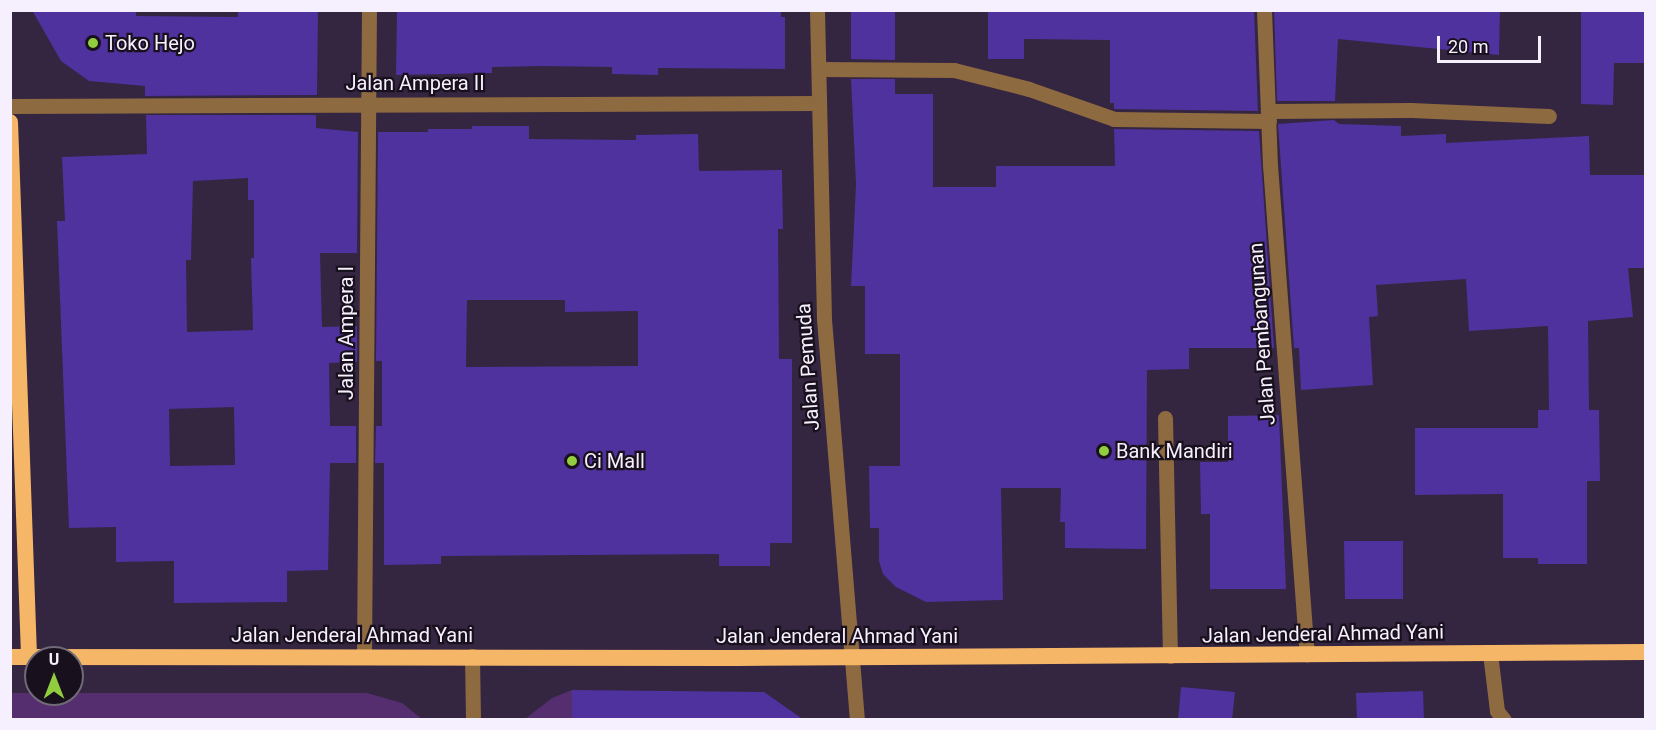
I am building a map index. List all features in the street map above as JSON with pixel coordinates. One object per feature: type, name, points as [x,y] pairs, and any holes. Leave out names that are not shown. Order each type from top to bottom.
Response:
[{"type":"highway","points":[[10,122],[29,646]]},
{"type":"highway","name":"Jalan Jenderal Ahmad Yani","points":[[84,656],[852,657],[1646,652]]},
{"type":"street","name":"Jalan Ampera I","points":[[364,656],[369,10]]},
{"type":"street","name":"Jalan Pemuda","points":[[817,10],[824,320],[857,720]]},
{"type":"street","name":"Jalan Pembangunan","points":[[1264,10],[1268,116],[1307,655]]},
{"type":"street","points":[[819,69],[954,70],[1029,88],[1114,119],[1412,110],[1549,116]]},
{"type":"street","name":"Jalan Ampera II","points":[[10,106],[819,103]]},
{"type":"street","points":[[1165,418],[1170,656]]},
{"type":"street","points":[[1490,653],[1497,711],[1504,720]]},
{"type":"street","points":[[472,656],[473,720]]},
{"type":"shaded area","points":[[572,690],[572,719],[525,719],[552,698]]},
{"type":"shaded area","points":[[11,693],[24,693],[24,706],[84,706],[84,693],[367,693],[402,703],[422,719],[11,719]]},
{"type":"building","points":[[32,10],[136,10],[136,16],[238,17],[238,10],[318,10],[317,95],[145,96],[145,86],[89,81],[61,61]]},
{"type":"building","points":[[397,10],[781,10],[781,17],[785,17],[785,69],[658,68],[658,75],[612,74],[612,67],[541,66],[492,67],[492,73],[396,75]]},
{"type":"building","points":[[851,10],[895,10],[895,60],[851,59]]},
{"type":"building","points":[[988,10],[1254,10],[1258,111],[1114,109],[1114,103],[1110,103],[1110,40],[1024,39],[1024,59],[988,59]]},
{"type":"building","points":[[1274,10],[1500,10],[1499,55],[1338,39],[1335,101],[1277,101]]},
{"type":"building","points":[[1581,10],[1646,10],[1646,63],[1614,63],[1613,105],[1581,104]]},
{"type":"building","points":[[851,79],[895,79],[895,94],[933,94],[933,187],[996,187],[996,166],[1115,166],[1114,129],[1259,131],[1274,348],[1189,348],[1189,369],[1147,370],[1146,549],[1065,548],[1065,522],[1060,522],[1061,488],[1001,488],[1003,600],[926,602],[896,587],[883,574],[879,561],[879,528],[870,528],[869,466],[900,466],[900,354],[865,354],[865,286],[851,286],[856,184]]},
{"type":"building","points":[[146,115],[316,115],[316,128],[358,132],[357,253],[320,253],[322,327],[357,326],[357,362],[329,363],[330,426],[356,426],[356,463],[330,463],[328,570],[287,571],[287,602],[174,603],[174,561],[116,562],[116,527],[69,528],[57,221],[65,221],[62,157],[147,154]],"holes":[[[248,178],[248,200],[254,200],[254,258],[251,258],[253,330],[187,332],[186,260],[191,260],[193,181]],[[234,407],[235,465],[170,466],[169,409]]]},
{"type":"building","points":[[1334,120],[1339,124],[1401,126],[1401,136],[1446,134],[1446,143],[1589,136],[1590,175],[1646,175],[1646,268],[1628,268],[1633,317],[1588,321],[1589,410],[1599,410],[1600,481],[1587,481],[1587,564],[1538,564],[1538,558],[1503,558],[1503,494],[1415,495],[1415,428],[1538,428],[1538,410],[1549,410],[1548,326],[1469,331],[1466,279],[1376,285],[1378,316],[1369,317],[1373,385],[1301,390],[1299,348],[1294,348],[1278,124]]},
{"type":"building","points":[[472,126],[529,126],[529,139],[636,140],[636,135],[698,134],[699,171],[782,170],[783,229],[778,229],[779,359],[792,359],[792,543],[770,543],[770,566],[719,566],[719,554],[441,556],[441,564],[384,565],[384,463],[375,463],[376,426],[382,426],[382,361],[376,361],[378,132],[472,129]],"holes":[[[467,300],[565,300],[565,312],[638,311],[638,366],[466,367]]]},
{"type":"building","points":[[1279,415],[1286,589],[1210,589],[1210,514],[1201,514],[1200,462],[1228,462],[1228,416]]},
{"type":"building","points":[[1344,541],[1403,541],[1403,599],[1345,599]]},
{"type":"building","points":[[1181,687],[1235,692],[1232,720],[1178,720]]},
{"type":"building","points":[[572,690],[764,692],[804,720],[572,720]]},
{"type":"building","points":[[1423,691],[1424,720],[1357,720],[1356,693]]},
{"type":"place","name":"Toko Hejo","points":[[93,43]]},
{"type":"place","name":"Bank Mandiri","points":[[1104,451]]},
{"type":"place","name":"Ci Mall","points":[[572,461]]}]
